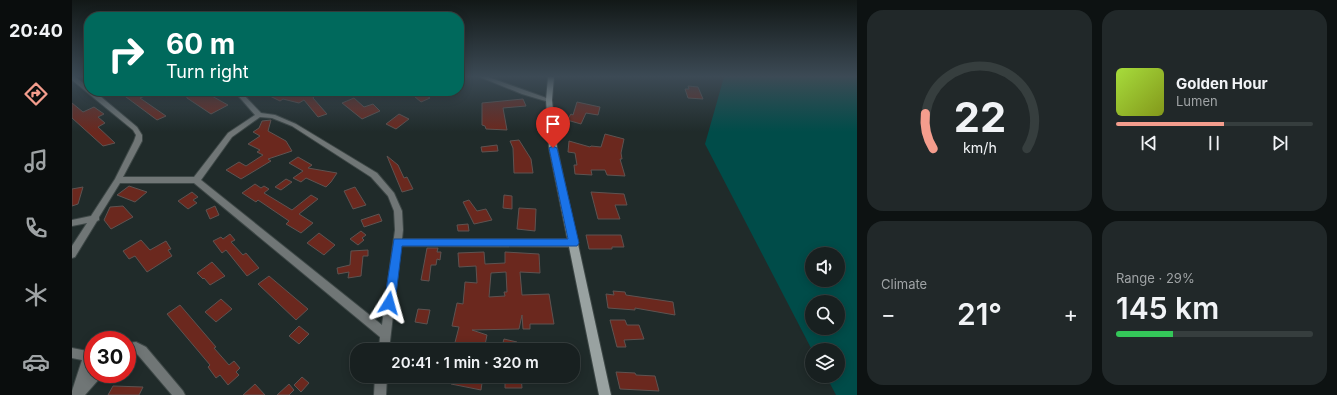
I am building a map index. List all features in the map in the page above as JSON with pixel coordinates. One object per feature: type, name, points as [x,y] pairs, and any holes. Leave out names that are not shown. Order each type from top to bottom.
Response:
[{"type":"street","points":[[531,95],[549,100]]},
{"type":"street","points":[[549,95],[553,148],[605,395]]},
{"type":"street","points":[[72,254],[96,218],[118,180],[138,141],[139,135],[135,129],[95,96]]},
{"type":"street","points":[[243,96],[249,106],[259,114],[273,116],[294,124],[374,174],[391,195],[398,211],[398,242],[384,343]]},
{"type":"street","points":[[196,180],[230,135],[259,114]]},
{"type":"street","points":[[118,180],[196,180],[385,334]]},
{"type":"street","points":[[72,223],[96,218]]},
{"type":"street","points":[[398,242],[574,243]]},
{"type":"street","points":[[136,347],[142,351],[179,395]]},
{"type":"street","points":[[72,353],[84,355]]},
{"type":"street","points":[[77,395],[84,376]]},
{"type":"street","points":[[77,395],[88,383]]},
{"type":"street","points":[[380,395],[381,383]]},
{"type":"shaded area","points":[[719,95],[857,95],[857,395],[836,395],[830,383],[845,383],[845,343],[808,343],[705,144]]},
{"type":"building","points":[[687,95],[702,95],[703,99],[688,98]]},
{"type":"building","points":[[125,96],[145,96],[140,98],[166,116],[157,120]]},
{"type":"building","points":[[187,96],[212,96],[228,105],[211,114],[187,98]]},
{"type":"building","points":[[270,96],[314,96],[313,98],[327,114],[318,117],[304,100],[299,103],[283,99],[280,101]]},
{"type":"building","points":[[414,96],[427,96],[430,98],[421,102]]},
{"type":"building","points":[[354,98],[364,107],[373,104],[380,111],[362,119],[342,103]]},
{"type":"building","points":[[523,99],[526,106],[503,108],[507,130],[486,129],[485,126],[482,125],[482,103]]},
{"type":"building","points":[[577,102],[600,107],[598,115],[586,113],[581,124],[567,120],[571,114],[573,115]]},
{"type":"building","points":[[72,103],[83,112],[94,107],[104,114],[98,117],[105,123],[98,127],[115,143],[103,146],[72,118]]},
{"type":"building","points":[[399,114],[409,119],[396,129],[386,124]]},
{"type":"building","points":[[271,120],[268,131],[286,141],[292,151],[268,159],[271,161],[241,179],[226,170],[239,162],[246,166],[263,155],[257,152],[260,150],[248,144],[260,136],[253,132],[259,128],[262,121]]},
{"type":"building","points":[[605,134],[624,139],[621,153],[622,159],[620,159],[625,176],[607,175],[605,170],[591,170],[592,175],[575,174],[574,165],[577,165],[575,153],[568,152],[569,141],[590,147],[601,147]]},
{"type":"building","points":[[519,140],[531,159],[533,173],[514,173],[513,148],[510,141]]},
{"type":"building","points":[[497,145],[498,151],[482,152],[481,147]]},
{"type":"building","points":[[387,156],[398,165],[404,178],[407,177],[413,189],[402,192]]},
{"type":"building","points":[[298,157],[312,165],[308,168],[337,173],[326,187],[306,178],[301,182],[293,178],[303,171],[289,163]]},
{"type":"building","points":[[286,179],[292,182],[281,190],[275,187]]},
{"type":"building","points":[[255,184],[261,188],[264,186],[269,189],[264,193],[292,210],[311,195],[318,199],[299,214],[313,223],[301,233],[286,224],[289,221],[258,200],[256,202],[242,193]]},
{"type":"building","points":[[129,186],[147,192],[135,202],[117,195]]},
{"type":"building","points":[[83,187],[78,204],[72,206],[72,189]]},
{"type":"building","points":[[355,187],[366,205],[353,209],[344,191]]},
{"type":"building","points":[[192,192],[198,197],[193,200],[197,203],[188,209],[178,201]]},
{"type":"building","points":[[591,192],[624,194],[627,205],[615,205],[620,219],[598,219]]},
{"type":"building","points":[[504,195],[512,196],[512,209],[503,208]]},
{"type":"building","points":[[469,200],[477,211],[486,209],[492,220],[474,224],[463,202]]},
{"type":"building","points":[[123,206],[133,217],[111,229],[104,220],[110,207]]},
{"type":"building","points":[[215,206],[219,215],[210,219],[206,210]]},
{"type":"building","points":[[519,208],[536,209],[535,231],[517,229]]},
{"type":"building","points":[[379,214],[382,221],[364,227],[361,220]]},
{"type":"building","points":[[468,224],[469,231],[458,231],[457,225]]},
{"type":"building","points":[[361,231],[366,235],[362,238],[364,240],[358,245],[350,239]]},
{"type":"building","points":[[319,233],[335,245],[324,255],[307,243]]},
{"type":"building","points":[[230,234],[235,240],[231,242],[243,255],[246,253],[259,268],[247,276],[226,250],[222,253],[213,241],[221,237],[223,239]]},
{"type":"building","points":[[586,235],[621,235],[624,247],[612,247],[612,249],[589,249]]},
{"type":"building","points":[[141,240],[150,250],[166,241],[171,249],[168,250],[172,256],[147,272],[135,256],[129,259],[123,251]]},
{"type":"building","points":[[427,248],[438,248],[437,252],[441,252],[440,260],[437,259],[436,265],[431,265],[429,281],[421,280]]},
{"type":"building","points":[[368,250],[368,256],[363,256],[361,276],[348,278],[349,272],[338,274],[337,268],[350,265],[351,251]]},
{"type":"building","points":[[484,252],[485,264],[505,263],[505,252],[539,254],[540,273],[520,272],[522,295],[549,294],[554,324],[530,324],[530,329],[523,329],[522,315],[519,329],[472,330],[487,335],[485,343],[455,343],[459,327],[452,326],[457,303],[463,304],[465,282],[477,283],[476,266],[459,267],[458,253]],"holes":[[[506,272],[507,292],[504,292],[505,296],[489,297],[491,273]]]},
{"type":"building","points":[[212,262],[225,276],[210,285],[197,273]]},
{"type":"building","points":[[269,276],[308,309],[296,320],[258,284]]},
{"type":"building","points":[[613,291],[625,292],[626,295],[673,302],[675,315],[635,308],[635,310],[608,308],[606,294],[614,295]]},
{"type":"building","points":[[221,299],[232,309],[216,322],[205,312]]},
{"type":"building","points":[[180,305],[216,347],[214,348],[229,365],[234,361],[240,368],[236,372],[239,375],[228,385],[220,375],[216,378],[208,367],[210,365],[167,314]]},
{"type":"building","points":[[418,309],[430,310],[427,324],[415,322]]},
{"type":"building","points":[[610,320],[625,320],[627,325],[639,325],[644,339],[624,340],[626,347],[617,347]]},
{"type":"building","points":[[299,326],[309,334],[299,344],[289,336]]},
{"type":"building","points":[[504,339],[517,342],[517,343],[503,343]]},
{"type":"building","points":[[616,372],[655,376],[659,391],[620,389]]},
{"type":"building","points":[[302,377],[309,383],[301,392],[294,385]]},
{"type":"building","points":[[451,383],[482,383],[481,390]]},
{"type":"building","points":[[505,383],[522,383],[522,388],[505,388]]},
{"type":"building","points":[[255,384],[265,395],[243,395]]},
{"type":"building","points":[[289,384],[294,390],[289,395],[277,395]]},
{"type":"building","points":[[113,386],[143,387],[139,395],[108,395]]},
{"type":"route","points":[[389,303],[398,242],[448,241],[574,243],[553,148]]}]
